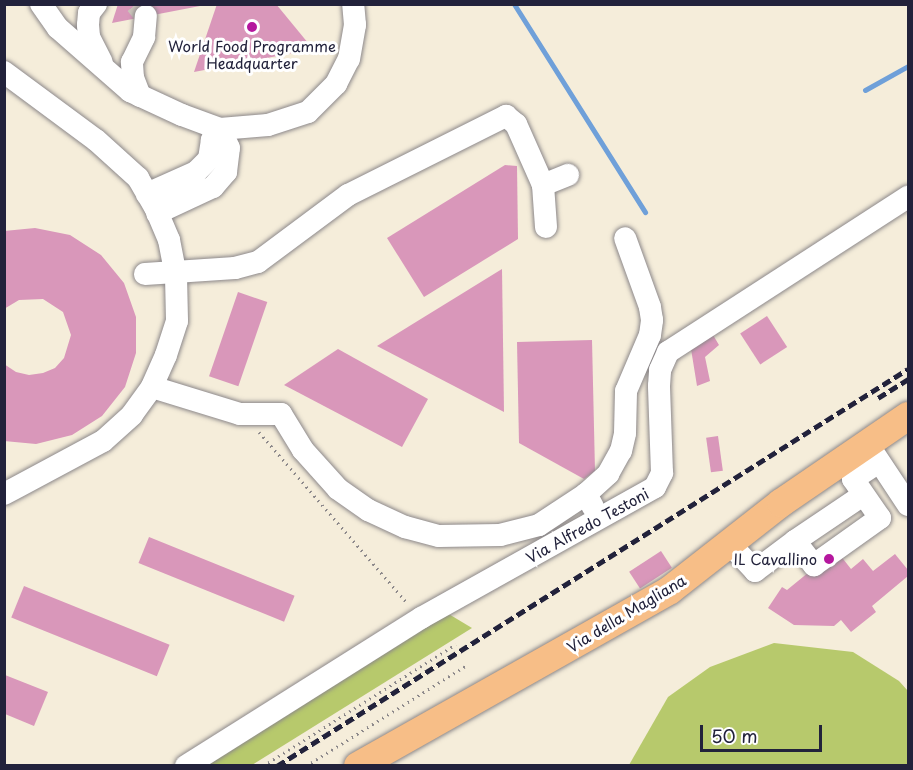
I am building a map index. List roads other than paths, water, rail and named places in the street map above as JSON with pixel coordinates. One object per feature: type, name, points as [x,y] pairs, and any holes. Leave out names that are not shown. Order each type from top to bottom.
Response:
[{"type":"main road","name":"Via della Magliana","points":[[358,765],[399,740],[670,591],[781,502],[873,452],[909,416]]},
{"type":"street","points":[[41,4],[58,28],[135,94],[220,129],[268,125],[308,112],[336,84],[349,59],[355,25],[353,4]]},
{"type":"street","points":[[96,4],[89,13],[88,31],[104,69]]},
{"type":"street","points":[[135,94],[132,62],[144,37],[146,16]]},
{"type":"street","points":[[4,72],[96,140],[138,178],[169,240],[176,274],[177,321],[152,387],[132,415],[103,441],[4,494]]},
{"type":"street","points":[[144,274],[176,274],[235,268],[258,262],[348,195],[507,116],[516,124],[543,185],[546,227]]},
{"type":"street","points":[[152,204],[213,187],[226,172],[229,148],[220,129]]},
{"type":"street","points":[[543,185],[568,175]]},
{"type":"street","name":"Via Alfredo Testoni","points":[[186,765],[421,618],[650,490],[662,478],[659,386],[660,370],[668,352],[909,197]]},
{"type":"street","points":[[152,387],[240,414],[281,414],[303,450],[338,489],[368,510],[405,527],[439,536],[500,535],[539,525],[586,494],[608,474],[621,451],[625,433],[626,391],[650,335],[651,307],[625,238]]},
{"type":"street","points":[[730,544],[755,571],[795,542],[814,565],[880,518],[853,479],[873,452],[909,505]]},
{"type":"street","points":[[586,494],[600,518]]},
{"type":"waterway","points":[[514,4],[645,212]]},
{"type":"waterway","points":[[865,90],[908,66]]},
{"type":"tunnel","points":[[136,4],[146,16]]},
{"type":"railway","points":[[277,766],[908,369]]},
{"type":"railway","points":[[878,398],[908,379]]},
{"type":"place","name":"World Food Programme Headquarter","points":[[252,27]]},
{"type":"place","name":"IL Cavallino","points":[[829,559]]}]
